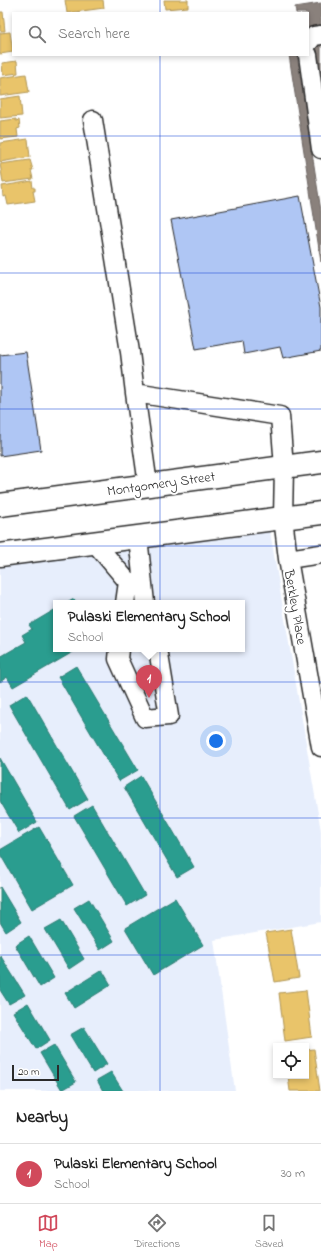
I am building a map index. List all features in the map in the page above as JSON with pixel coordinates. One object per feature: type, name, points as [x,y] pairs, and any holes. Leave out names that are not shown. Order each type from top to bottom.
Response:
[{"type":"main road","name":"Montgomery Street","points":[[0,505],[321,462]]},
{"type":"main road","points":[[0,555],[321,513]]},
{"type":"street","points":[[309,43],[314,36],[321,35]]},
{"type":"street","points":[[308,56],[317,97],[321,149]]},
{"type":"street","points":[[93,120],[130,352],[148,485]]},
{"type":"street","name":"Berkley Place","points":[[135,393],[280,416],[284,467],[283,518],[288,559],[321,747]]},
{"type":"street","points":[[126,600],[135,582],[138,537]]},
{"type":"street","points":[[95,543],[135,582],[144,600]]},
{"type":"street","points":[[288,559],[321,554]]},
{"type":"street","points":[[119,652],[118,659],[145,718],[169,716],[158,652]]},
{"type":"shaded area","points":[[269,526],[321,831],[321,922],[214,940],[235,1091],[0,1091],[0,564]]},
{"type":"building: Homes","points":[[65,0],[103,0],[104,8],[67,12]]},
{"type":"building: Homes","points":[[164,0],[188,0],[188,7],[165,9]]},
{"type":"building: Homes","points":[[0,12],[3,12],[5,31],[0,31]]},
{"type":"building: Homes","points":[[10,32],[12,52],[0,54],[0,33]]},
{"type":"building: Homes","points":[[17,61],[18,73],[3,75],[2,63]]},
{"type":"building: Homes","points":[[26,74],[29,92],[0,96],[0,78]]},
{"type":"building: Homes","points":[[20,96],[22,116],[0,118],[0,99]]},
{"type":"building: Homes","points":[[16,119],[16,121],[19,120],[20,128],[17,129],[18,137],[0,139],[0,121]]},
{"type":"building: Homes","points":[[28,139],[30,157],[0,162],[0,143]]},
{"type":"building: Homes","points":[[30,160],[33,170],[31,170],[33,179],[3,183],[0,164]]},
{"type":"building: Homes","points":[[32,181],[33,188],[35,188],[35,191],[33,191],[35,201],[8,205],[6,196],[3,197],[2,186]]},
{"type":"building: Homes","points":[[291,929],[299,978],[275,982],[266,933]]},
{"type":"building: Homes","points":[[306,990],[312,1037],[285,1041],[279,993]]},
{"type":"building: Homes","points":[[314,1049],[320,1091],[290,1091],[288,1079],[309,1079],[309,1050]]},
{"type":"building: Schools","points":[[53,611],[53,652],[73,652],[13,687],[7,677],[0,682],[0,657],[26,642],[22,635],[32,629],[29,625]]},
{"type":"building: Schools","points":[[76,666],[138,770],[119,781],[58,677]]},
{"type":"building: Schools","points":[[27,694],[88,799],[70,810],[9,705]]},
{"type":"building: Schools","points":[[0,758],[37,822],[19,833],[0,801]]},
{"type":"building: Schools","points":[[141,776],[194,867],[177,877],[124,787]]},
{"type":"building: Schools","points":[[92,805],[145,895],[127,906],[74,816]]},
{"type":"building: Schools","points":[[39,827],[73,885],[32,909],[0,854],[0,850]]},
{"type":"building: Schools","points":[[0,887],[21,922],[6,932],[0,922]]},
{"type":"building: Schools","points":[[175,898],[203,945],[153,975],[125,928]]},
{"type":"building: Schools","points":[[89,899],[114,941],[100,950],[74,908]]},
{"type":"building: Schools","points":[[61,920],[84,959],[69,969],[45,929]]},
{"type":"building: Schools","points":[[29,936],[54,978],[40,987],[15,945]]},
{"type":"building: Schools","points":[[0,955],[25,995],[9,1004],[0,990]]},
{"type":"building: Schools","points":[[102,970],[111,985],[74,1008],[65,993]]},
{"type":"building: Schools","points":[[28,1003],[50,1040],[36,1049],[13,1012]]},
{"type":"building: Schools","points":[[84,1027],[107,1064],[93,1073],[70,1035]]},
{"type":"building: Schools","points":[[54,1045],[76,1082],[62,1090],[40,1053]]},
{"type":"building: Schools","points":[[111,1072],[123,1091],[103,1091],[97,1080]]},
{"type":"building: Industry","points":[[321,3],[321,25],[309,27],[309,12],[296,12],[295,7]]},
{"type":"building: Industry","points":[[316,44],[321,44],[321,77]]},
{"type":"building: Industry","points":[[289,56],[297,56],[321,211],[321,262]]},
{"type":"building: Other","points":[[300,196],[321,307],[321,351],[283,358],[280,347],[244,354],[242,341],[196,349],[171,220]]},
{"type":"building: Other","points":[[26,352],[41,450],[0,456],[0,355]]},
{"type":"place","name":"Pulaski Elementary School","points":[[149,698]]}]
